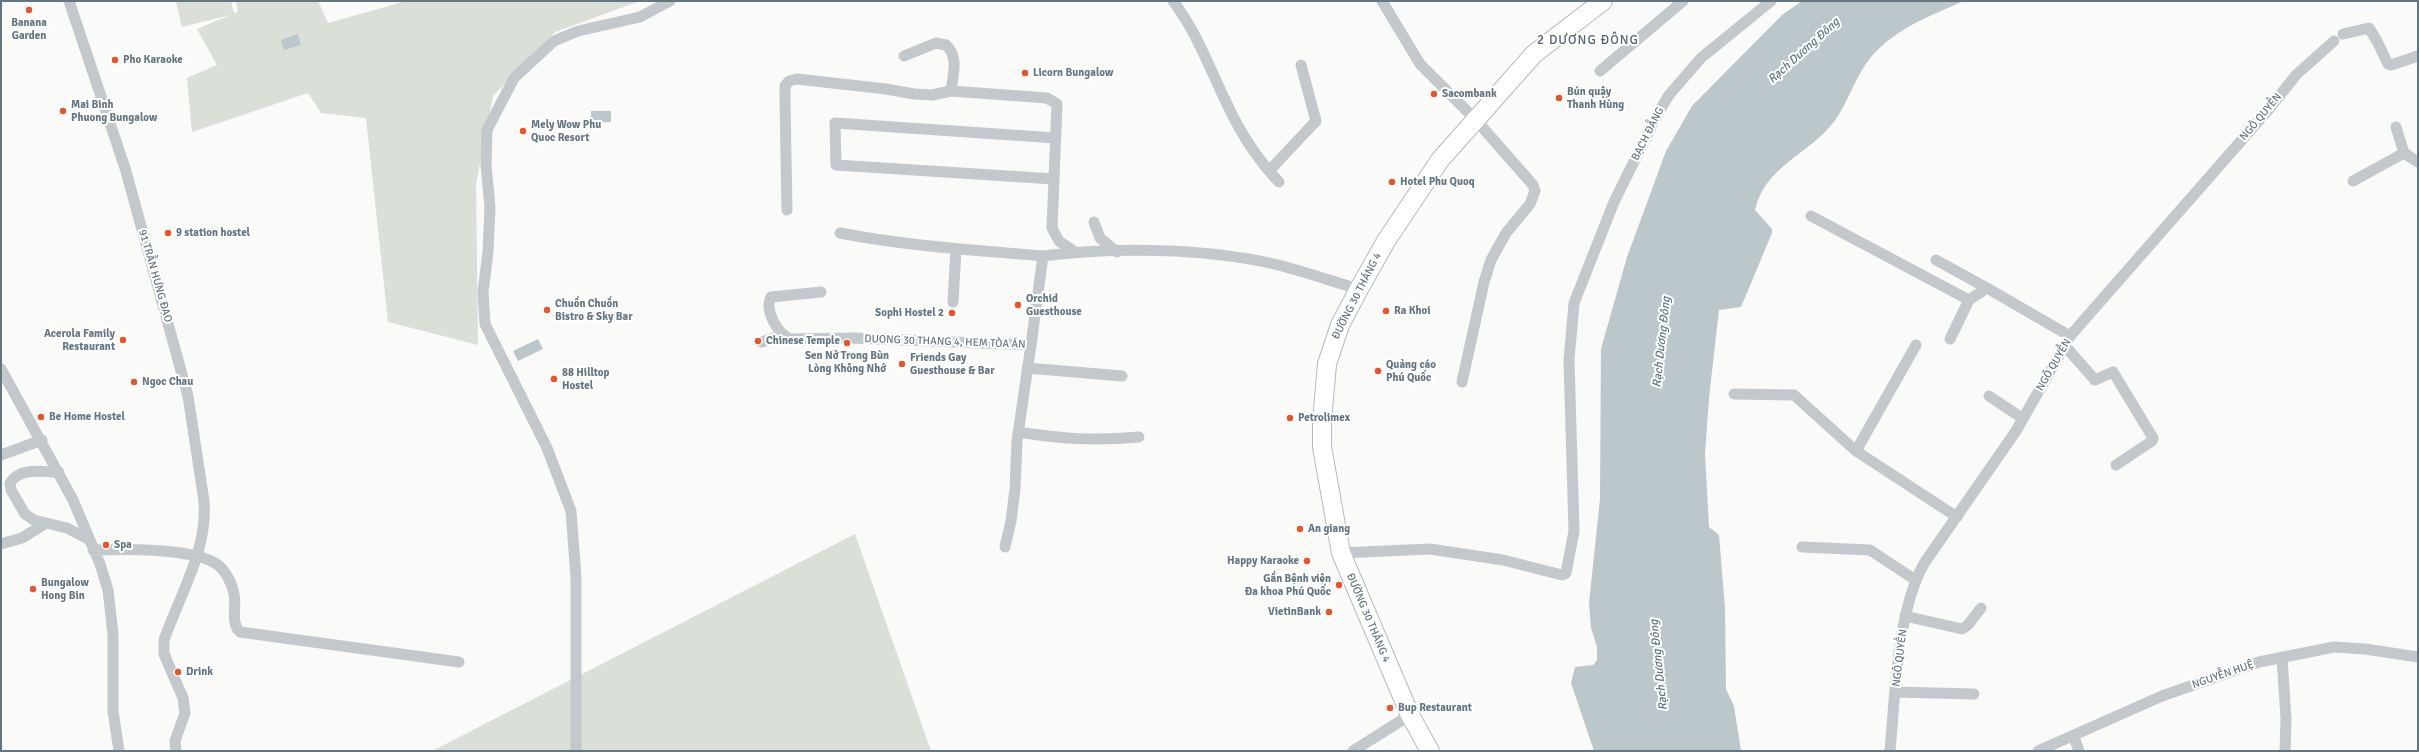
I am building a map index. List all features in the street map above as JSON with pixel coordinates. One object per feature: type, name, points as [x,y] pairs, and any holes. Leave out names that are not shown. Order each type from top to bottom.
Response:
[{"type":"main road","name":"ĐƯỜNG 30 THÁNG 4","points":[[1430,751],[1410,715],[1341,553],[1322,447],[1322,420],[1325,381],[1331,350],[1340,325],[1359,289],[1412,199],[1440,160],[1534,54],[1603,1]]},
{"type":"street","name":"91 TRẦN HƯNG ĐẠO","points":[[69,1],[125,168],[188,396],[205,514],[197,557],[164,640],[164,654],[183,698],[185,713],[175,741],[176,751]]},
{"type":"street","points":[[576,751],[576,577],[571,511],[547,448],[485,324],[483,292],[488,252],[490,207],[486,165],[487,130],[514,78],[554,41],[578,31],[640,17],[670,1]]},
{"type":"street","points":[[1173,1],[1190,24],[1228,107],[1242,132],[1269,171],[1279,182]]},
{"type":"street","points":[[1382,1],[1420,64],[1476,120],[1532,185],[1535,191],[1530,204],[1506,233],[1491,260],[1484,282],[1462,382]]},
{"type":"street","points":[[1600,71],[1683,1]]},
{"type":"street","name":"BẠCH ĐẰNG","points":[[1341,553],[1430,549],[1502,560],[1562,575],[1566,573],[1574,531],[1569,360],[1574,303],[1614,202],[1656,115],[1669,95],[1701,58],[1771,1]]},
{"type":"street","name":"NGÔ QUYỀN","points":[[1890,751],[1905,616],[1914,579],[2022,418],[2070,336],[2269,109],[2296,75],[2338,38],[2366,27],[2369,28],[2378,41],[2388,64],[2391,65],[2418,56]]},
{"type":"street","points":[[904,56],[936,43],[946,45],[954,55],[955,62],[951,91]]},
{"type":"street","points":[[1269,171],[1316,121],[1301,65]]},
{"type":"street","points":[[787,210],[785,86],[788,81],[797,79],[886,89],[914,94],[932,95],[951,91],[1047,98],[1057,104],[1052,228],[1059,241],[1076,252]]},
{"type":"street","points":[[1054,178],[836,165],[835,123],[1056,138]]},
{"type":"street","points":[[2396,127],[2404,153],[2418,162]]},
{"type":"street","points":[[2353,181],[2404,153]]},
{"type":"street","points":[[1811,216],[1970,300]]},
{"type":"street","points":[[1094,222],[1100,238],[1117,252]]},
{"type":"street","points":[[840,234],[873,240],[956,249],[1043,256],[1076,252],[1212,255],[1274,264],[1359,289]]},
{"type":"street","points":[[953,302],[956,249]]},
{"type":"street","name":"DUONG 30 THANG 4, HEM TÒA ÁN","points":[[783,335],[791,339],[854,338],[1031,345],[1043,256]]},
{"type":"street","points":[[1936,260],[2070,336]]},
{"type":"street","points":[[1950,339],[1970,300],[1987,288]]},
{"type":"street","points":[[762,342],[783,335],[774,321],[769,304],[771,297],[821,292]]},
{"type":"street","points":[[1005,547],[1015,489],[1018,432],[1031,345]]},
{"type":"street","points":[[1856,450],[1916,345]]},
{"type":"street","points":[[2065,346],[2095,380],[2113,372],[2153,438],[2152,442],[2116,465]]},
{"type":"street","points":[[1027,368],[1122,376]]},
{"type":"street","points":[[1,369],[42,440],[73,500],[88,539],[100,564],[108,590],[113,634],[112,711],[119,751]]},
{"type":"street","points":[[1734,394],[1794,395],[1856,450],[1956,517]]},
{"type":"street","points":[[1990,396],[2022,418]]},
{"type":"street","points":[[1018,432],[1057,438],[1098,441],[1139,437]]},
{"type":"street","points":[[1,455],[42,440]]},
{"type":"street","points":[[58,472],[27,472],[18,474],[10,483],[11,490],[25,514],[34,520],[67,528],[88,539]]},
{"type":"street","points":[[1,544],[22,538],[46,523]]},
{"type":"street","points":[[1802,547],[1870,550],[1914,579]]},
{"type":"street","points":[[93,550],[160,551],[197,557],[215,563],[224,572],[232,586],[235,596],[235,625],[240,632],[459,662]]},
{"type":"street","points":[[1905,616],[1962,629],[1968,625],[1981,608]]},
{"type":"street","name":"NGUYỄN HUỆ","points":[[2038,751],[2074,737],[2162,696],[2260,662],[2334,648],[2365,649],[2418,657]]},
{"type":"street","points":[[2282,657],[2286,719],[2284,751]]},
{"type":"street","points":[[1896,692],[1974,694]]},
{"type":"street","points":[[1353,751],[1410,715]]},
{"type":"street","points":[[2074,737],[2079,751]]},
{"type":"shaded area","points":[[231,1],[234,13],[238,12],[236,1],[318,1],[328,23],[406,1],[640,1],[555,32],[493,96],[476,184],[478,345],[388,322],[366,118],[321,113],[308,93],[192,132],[187,78],[217,65],[197,29],[230,15],[182,27],[176,2]]},
{"type":"shaded area","points":[[855,534],[931,751],[432,751]]},
{"type":"water","name":"Rạch Dương Đông","points":[[1802,1],[1964,1],[1902,30],[1881,47],[1865,65],[1833,123],[1823,134],[1778,171],[1768,182],[1760,195],[1755,210],[1772,229],[1772,233],[1741,307],[1719,310],[1709,398],[1705,454],[1709,527],[1719,535],[1725,609],[1726,689],[1734,706],[1741,751],[1594,751],[1571,683],[1575,667],[1593,665],[1597,660],[1597,647],[1591,628],[1589,603],[1600,499],[1601,349],[1627,257],[1666,151],[1692,106],[1782,15]]},
{"type":"water","points":[[298,34],[301,45],[284,50],[281,40]]},
{"type":"water","points":[[591,111],[611,111],[611,122],[591,123]]},
{"type":"water","points":[[538,339],[543,349],[518,361],[513,351]]},
{"type":"place","name":"Banana Garden","points":[[29,10]]},
{"type":"place","name":"Pho Karaoke","points":[[115,60]]},
{"type":"place","name":"Licorn Bungalow","points":[[1025,73]]},
{"type":"place","name":"Sacombank","points":[[1434,94]]},
{"type":"place","name":"Bún quậy Thanh Hùng","points":[[1559,98]]},
{"type":"place","name":"Mai Binh Phuong Bungalow","points":[[63,111]]},
{"type":"place","name":"Mely Wow Phu Quoc Resort","points":[[523,131]]},
{"type":"place","name":"Hotel Phu Quoq","points":[[1392,182]]},
{"type":"place","name":"9 station hostel","points":[[168,233]]},
{"type":"place","name":"Orchid Guesthouse","points":[[1018,305]]},
{"type":"place","name":"Chuồn Chuồn Bistro & Sky Bar","points":[[547,310]]},
{"type":"place","name":"Ra Khoi","points":[[1386,311]]},
{"type":"place","name":"Sophi Hostel 2","points":[[952,313]]},
{"type":"place","name":"Acerola Family Restaurant","points":[[123,340]]},
{"type":"place","name":"Chinese Temple","points":[[758,341]]},
{"type":"place","name":"Sen Nở Trong Bùn Lòng Không Nhớ","points":[[847,343]]},
{"type":"place","name":"Friends Gay Guesthouse & Bar","points":[[902,364]]},
{"type":"place","name":"Quảng cáo Phú Quốc","points":[[1378,371]]},
{"type":"place","name":"88 Hilltop Hostel","points":[[554,379]]},
{"type":"place","name":"Ngoc Chau","points":[[134,382]]},
{"type":"place","name":"Be Home Hostel","points":[[41,417]]},
{"type":"place","name":"Petrolimex","points":[[1290,418]]},
{"type":"place","name":"An giang","points":[[1300,529]]},
{"type":"place","name":"Spa","points":[[106,545]]},
{"type":"place","name":"Happy Karaoke","points":[[1307,561]]},
{"type":"place","name":"Gần Bệnh viện Đa khoa Phú Quốc","points":[[1339,585]]},
{"type":"place","name":"Bungalow Hong Bin","points":[[33,589]]},
{"type":"place","name":"VietinBank","points":[[1329,612]]},
{"type":"place","name":"Drink","points":[[178,672]]},
{"type":"place","name":"Bup Restaurant","points":[[1390,708]]},
{"type":"district","name":"2 DƯƠNG ĐÔNG","points":[[1588,41]]}]
